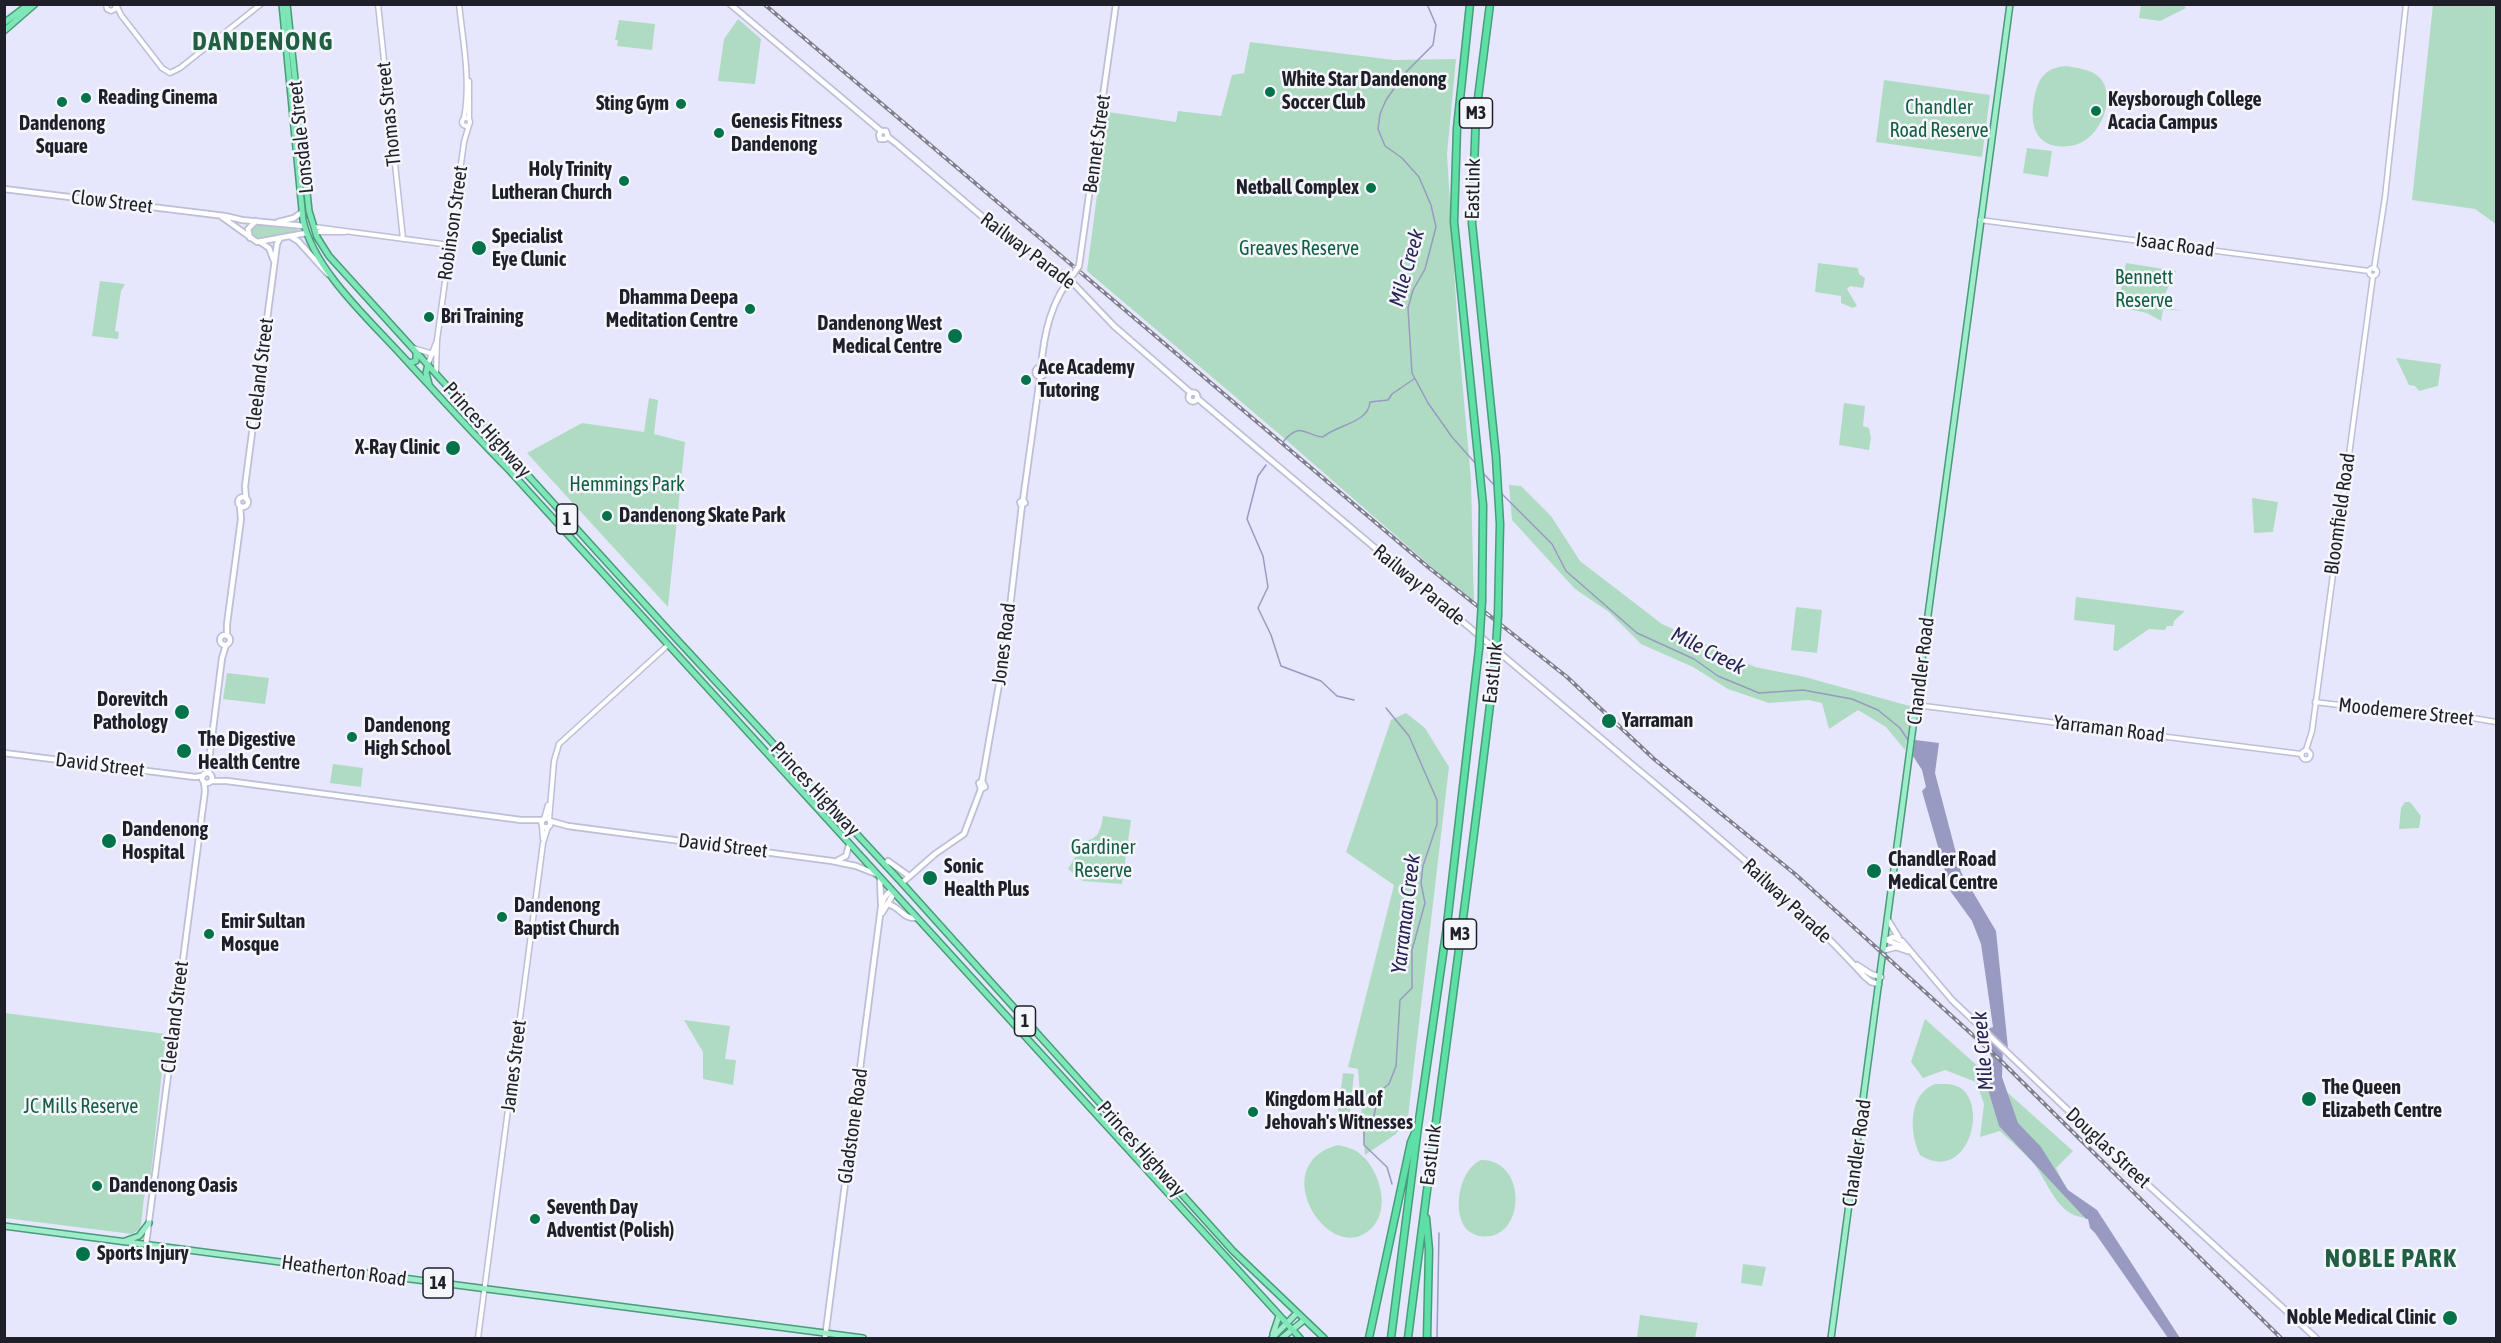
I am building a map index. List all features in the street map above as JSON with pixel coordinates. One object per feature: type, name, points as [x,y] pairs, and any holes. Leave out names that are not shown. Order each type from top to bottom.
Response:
[{"type":"highway","points":[[4,23],[29,4]]},
{"type":"highway","points":[[4,31],[35,4]]},
{"type":"highway","name":"Lonsdale Street","points":[[282,4],[305,229]]},
{"type":"highway","name":"Lonsdale Street","points":[[287,4],[307,198],[315,230]]},
{"type":"highway","name":"EastLink","points":[[1392,1338],[1418,1127],[1446,933],[1479,649],[1482,601],[1483,505],[1479,444],[1461,300],[1455,222],[1457,128],[1470,4]]},
{"type":"highway","name":"EastLink","points":[[1408,1338],[1452,986],[1471,866],[1495,662],[1498,615],[1500,524],[1496,457],[1472,223],[1476,114],[1490,4]]},
{"type":"highway","name":"Clow Street","points":[[305,229],[315,230]]},
{"type":"highway","name":"Princes Highway","points":[[305,229],[318,257],[361,310],[1300,1338]]},
{"type":"highway","name":"Princes Highway","points":[[315,230],[329,256],[707,672],[886,862],[902,883],[1233,1251],[1324,1338]]},
{"type":"highway","points":[[361,310],[361,301],[367,298]]},
{"type":"highway","points":[[409,363],[415,362],[414,350]]},
{"type":"highway","points":[[428,364],[426,373],[430,386]]},
{"type":"highway","name":"James Street","points":[[668,645],[676,638]]},
{"type":"highway","points":[[707,672],[710,691]]},
{"type":"highway","points":[[893,892],[902,883]]},
{"type":"highway","points":[[1369,1338],[1411,1142],[1418,1127]]},
{"type":"highway","points":[[1425,1206],[1429,1250],[1427,1338]]},
{"type":"main road","name":"Railway Parade","points":[[730,4],[881,131],[880,139],[888,136],[979,215],[1069,279],[1114,326],[1191,393],[1196,393],[1197,398],[1409,574],[1698,821],[1855,964],[1880,981]]},
{"type":"main road","name":"Bennet Street","points":[[1069,279],[1079,266],[1116,4]]},
{"type":"main road","name":"Chandler Road","points":[[1832,1338],[2010,4]]},
{"type":"main road","name":"Clow Street","points":[[4,189],[275,222],[305,229]]},
{"type":"main road","points":[[275,222],[293,218],[302,212]]},
{"type":"main road","name":"Clow Street","points":[[219,216],[252,240],[260,242],[290,236],[305,229]]},
{"type":"main road","points":[[252,240],[248,229],[257,221]]},
{"type":"main road","points":[[290,236],[336,281]]},
{"type":"main road","name":"Cleeland Street","points":[[243,498],[277,244],[280,238]]},
{"type":"main road","points":[[260,242],[269,248],[275,261]]},
{"type":"main road","name":"Jones Road","points":[[909,876],[964,834],[981,789],[986,785],[982,782],[1005,650],[1040,376],[1044,373],[1041,368],[1046,327],[1062,288],[1069,279]]},
{"type":"main road","points":[[225,636],[230,640],[224,645],[220,640],[225,636],[227,624],[241,519],[242,506],[238,502],[243,498],[248,503],[242,506]]},
{"type":"main road","name":"Cleeland Street","points":[[146,1244],[224,645]]},
{"type":"main road","name":"David Street","points":[[4,753],[207,777],[832,861],[858,866],[878,876]]},
{"type":"main road","points":[[832,861],[845,858],[849,845]]},
{"type":"main road","points":[[886,862],[909,876],[902,883]]},
{"type":"main road","points":[[878,876],[882,910]]},
{"type":"main road","name":"Gladstone Road","points":[[882,910],[893,892]]},
{"type":"main road","name":"Gladstone Road","points":[[825,1336],[883,900],[893,892]]},
{"type":"main road","points":[[887,904],[894,906],[906,917],[916,918]]},
{"type":"main road","name":"Douglas Street","points":[[1888,921],[1909,951],[1952,1000],[2113,1153],[2316,1338]]},
{"type":"main road","points":[[1886,940],[1893,937],[1902,941]]},
{"type":"main road","name":"Douglas Street","points":[[1886,940],[1899,944],[1909,951]]},
{"type":"main road","points":[[1885,950],[1896,947],[1909,951]]},
{"type":"main road","points":[[124,1242],[139,1236],[148,1223]]},
{"type":"main road","name":"Heatherton Road","points":[[4,1226],[825,1336],[862,1338]]},
{"type":"main road","points":[[1272,1338],[1297,1313]]},
{"type":"main road","points":[[1272,1338],[1279,1316]]},
{"type":"main road","points":[[1282,1338],[1304,1320]]},
{"type":"street","points":[[106,4],[107,8],[121,15]]},
{"type":"street","points":[[111,10],[115,9],[116,4]]},
{"type":"street","points":[[116,4],[121,15],[162,68],[170,73],[261,4]]},
{"type":"street","name":"Thomas Street","points":[[378,4],[403,238]]},
{"type":"street","points":[[459,4],[466,63],[467,118]]},
{"type":"street","points":[[2373,276],[2369,272],[2374,269],[2385,196],[2406,4]]},
{"type":"street","points":[[466,63],[468,72],[467,118]]},
{"type":"street","name":"Robinson Street","points":[[436,374],[437,340],[466,125],[462,122],[467,118]]},
{"type":"street","name":"Isaac Road","points":[[1980,220],[2369,272]]},
{"type":"street","name":"Thomas Street","points":[[396,238],[400,224]]},
{"type":"street","name":"Clow Street","points":[[315,230],[450,245]]},
{"type":"street","name":"Bloomfield Road","points":[[2306,750],[2315,702],[2373,276],[2377,273],[2374,269]]},
{"type":"street","name":"Robinson Street","points":[[428,364],[437,340]]},
{"type":"street","points":[[414,350],[432,354]]},
{"type":"street","name":"James Street","points":[[478,1338],[556,748],[668,645]]},
{"type":"street","name":"Moodemere Street","points":[[2315,702],[2412,714],[2449,714],[2496,722]]},
{"type":"street","name":"Yarraman Road","points":[[1916,705],[2301,754]]},
{"type":"street","points":[[2306,750],[2310,753],[2309,758],[2303,759],[2301,754],[2306,750]]},
{"type":"green space","points":[[2141,5],[2183,5],[2186,8],[2160,21],[2139,18]]},
{"type":"green space","points":[[2433,5],[2496,5],[2496,224],[2475,209],[2412,200]]},
{"type":"green space","points":[[738,19],[761,39],[755,84],[718,81],[724,39]]},
{"type":"green space","points":[[619,20],[655,24],[652,50],[617,46],[618,40],[615,40]]},
{"type":"green space","name":"Greaves Reserve","points":[[1250,42],[1394,60],[1456,59],[1447,154],[1458,333],[1471,480],[1474,604],[1087,271],[1108,112],[1176,122],[1178,111],[1221,116],[1232,75],[1244,73]]},
{"type":"green space","points":[[2066,66],[2080,68],[2100,78],[2107,97],[2106,108],[2103,118],[2089,137],[2070,146],[2058,146],[2042,140],[2037,134],[2033,118],[2034,99],[2043,76],[2052,69]]},
{"type":"green space","name":"Chandler Road Reserve","points":[[1884,80],[1990,95],[1982,157],[1876,142]]},
{"type":"green space","points":[[2027,148],[2052,151],[2048,177],[2023,173]]},
{"type":"green space","points":[[254,224],[297,229],[297,232],[257,240],[252,237],[250,229]]},
{"type":"green space","points":[[1818,263],[1858,268],[1859,274],[1865,278],[1863,288],[1850,286],[1847,289],[1857,306],[1853,308],[1841,303],[1841,296],[1815,292]]},
{"type":"green space","name":"Bennett Reserve","points":[[2126,263],[2176,271],[2164,296],[2163,307],[2183,311],[2163,309],[2161,321],[2147,313],[2128,309],[2121,290]]},
{"type":"green space","points":[[100,281],[125,284],[121,291],[115,331],[119,332],[118,339],[92,336]]},
{"type":"green space","points":[[2396,358],[2441,364],[2438,386],[2419,391],[2415,386],[2409,385]]},
{"type":"green space","name":"Hemmings Park","points":[[649,398],[658,400],[654,434],[685,442],[668,607],[527,453],[582,423],[644,432]]},
{"type":"green space","points":[[1844,403],[1865,406],[1863,426],[1869,428],[1871,438],[1869,450],[1839,445]]},
{"type":"green space","points":[[1509,485],[1521,486],[1551,516],[1580,561],[1662,624],[1755,667],[1805,677],[1913,707],[1905,750],[1886,727],[1858,710],[1829,729],[1822,703],[1809,700],[1769,703],[1728,689],[1693,667],[1641,644],[1609,612],[1575,589],[1512,520]]},
{"type":"green space","points":[[2252,498],[2278,502],[2273,532],[2254,533]]},
{"type":"green space","points":[[2076,597],[2185,611],[2174,621],[2173,626],[2167,626],[2165,630],[2149,629],[2117,651],[2113,650],[2115,625],[2074,620]]},
{"type":"green space","points":[[1796,607],[1822,610],[1817,653],[1791,650]]},
{"type":"green space","points":[[227,673],[269,678],[265,704],[223,699]]},
{"type":"green space","points":[[1406,713],[1425,728],[1449,767],[1408,1117],[1396,1134],[1365,1155],[1358,1069],[1348,1067],[1394,885],[1346,852],[1391,720]]},
{"type":"green space","points":[[333,764],[363,768],[361,787],[330,783]]},
{"type":"green space","points":[[2405,802],[2410,802],[2421,816],[2419,828],[2399,829],[2401,808]]},
{"type":"green space","name":"Gardiner Reserve","points":[[1103,816],[1131,820],[1122,884],[1083,881],[1068,869],[1085,841],[1093,838],[1098,832]]},
{"type":"green space","name":"JC Mills Reserve","points":[[5,1013],[166,1034],[150,1182],[144,1199],[140,1229],[132,1234],[5,1218]]},
{"type":"green space","points":[[1925,1019],[2073,1151],[2056,1168],[2067,1190],[2088,1218],[2077,1216],[2062,1206],[2034,1164],[2000,1131],[1980,1137],[1984,1104],[1976,1082],[1945,1070],[1923,1078],[1911,1062]]},
{"type":"green space","points":[[684,1020],[730,1026],[725,1059],[736,1060],[733,1085],[703,1079],[703,1052]]},
{"type":"green space","points":[[1343,1073],[1354,1074],[1349,1121],[1337,1120]]},
{"type":"green space","points":[[1935,1084],[1950,1084],[1959,1087],[1968,1096],[1973,1109],[1973,1124],[1969,1139],[1961,1151],[1950,1160],[1936,1161],[1920,1155],[1914,1136],[1915,1105],[1926,1089]]},
{"type":"green space","points":[[1338,1145],[1354,1150],[1366,1159],[1380,1186],[1382,1206],[1379,1216],[1375,1224],[1359,1236],[1342,1236],[1325,1227],[1313,1212],[1305,1192],[1306,1173],[1316,1156]]},
{"type":"green space","points":[[1481,1160],[1497,1163],[1508,1173],[1514,1186],[1516,1201],[1513,1215],[1506,1227],[1495,1235],[1479,1236],[1471,1233],[1463,1225],[1460,1214],[1459,1196],[1464,1179],[1474,1164]]},
{"type":"green space","points":[[1743,1264],[1766,1267],[1762,1286],[1741,1283]]},
{"type":"green space","points":[[1640,1315],[1698,1323],[1695,1338],[1637,1338]]},
{"type":"water","points":[[1915,740],[1939,743],[1935,773],[1961,872],[1996,931],[2008,1048],[2003,1044],[2002,1077],[2018,1123],[2041,1147],[2068,1190],[2097,1210],[2180,1338],[2168,1338],[2090,1228],[2088,1219],[1999,1126],[1981,1066],[1981,1062],[1990,1065],[1992,1033],[1988,1029],[1993,1027],[1981,944],[1972,921],[1951,892],[1922,791],[1926,787],[1922,770],[1913,756]]},
{"type":"waterway","name":"Mile Creek","points":[[1427,4],[1436,25],[1433,45],[1405,73],[1386,100],[1380,114],[1378,129],[1385,146],[1402,158],[1419,177],[1431,205],[1436,227],[1425,269],[1413,290],[1408,308],[1412,373],[1428,403],[1452,437],[1476,464]]},
{"type":"waterway","name":"Yarraman Creek","points":[[1283,442],[1289,435],[1299,430],[1323,437],[1364,415],[1370,402],[1388,400],[1392,394],[1414,379]]},
{"type":"waterway","name":"Yarraman Creek","points":[[1266,465],[1258,476],[1247,519],[1263,556],[1268,587],[1258,608],[1271,635],[1281,666],[1321,681],[1337,696],[1354,700]]},
{"type":"waterway","name":"Mile Creek","points":[[1483,473],[1496,487]]},
{"type":"waterway","name":"Mile Creek","points":[[1501,493],[1552,544],[1566,571],[1637,633],[1694,659],[1718,676],[1759,693],[1803,690],[1852,699],[1878,710],[1900,728],[1908,740]]},
{"type":"waterway","name":"Yarraman Creek","points":[[1386,708],[1409,736],[1437,800],[1437,824],[1423,866],[1421,883],[1425,903],[1412,950],[1412,988],[1400,1000],[1396,1066],[1389,1084],[1379,1092],[1373,1120],[1364,1130],[1364,1145],[1387,1167],[1392,1184]]},
{"type":"waterway","name":"Yarraman Creek","points":[[1437,1338],[1439,1233]]},
{"type":"railway","points":[[764,4],[1428,567],[1567,677],[1654,759],[1795,874],[1997,1057],[2281,1338]]},
{"type":"place","name":"White Star Dandenong Soccer Club","points":[[1270,92]]},
{"type":"place","name":"Reading Cinema","points":[[86,98]]},
{"type":"place","name":"Dandenong Square","points":[[62,102]]},
{"type":"place","name":"Sting Gym","points":[[681,104]]},
{"type":"place","name":"Keysborough College Acacia Campus","points":[[2096,111]]},
{"type":"place","name":"Genesis Fitness Dandenong","points":[[719,133]]},
{"type":"place","name":"Holy Trinity Lutheran Church","points":[[624,181]]},
{"type":"place","name":"Netball Complex","points":[[1371,188]]},
{"type":"place","name":"Specialist Eye Clunic","points":[[479,248]]},
{"type":"place","name":"Dhamma Deepa Meditation Centre","points":[[750,309]]},
{"type":"place","name":"Bri Training","points":[[429,317]]},
{"type":"place","name":"Dandenong West Medical Centre","points":[[955,336]]},
{"type":"place","name":"Ace Academy Tutoring","points":[[1026,380]]},
{"type":"place","name":"X-Ray Clinic","points":[[453,448]]},
{"type":"place","name":"Dandenong Skate Park","points":[[607,516]]},
{"type":"place","name":"Dorevitch Pathology","points":[[182,712]]},
{"type":"place","name":"Yarraman","points":[[1609,721]]},
{"type":"place","name":"Dandenong High School","points":[[352,737]]},
{"type":"place","name":"The Digestive Health Centre","points":[[184,751]]},
{"type":"place","name":"Dandenong Hospital","points":[[109,841]]},
{"type":"place","name":"Chandler Road Medical Centre","points":[[1874,871]]},
{"type":"place","name":"Sonic Health Plus","points":[[930,878]]},
{"type":"place","name":"Dandenong Baptist Church","points":[[502,917]]},
{"type":"place","name":"Emir Sultan Mosque","points":[[209,934]]},
{"type":"place","name":"The Queen Elizabeth Centre","points":[[2309,1099]]},
{"type":"place","name":"Kingdom Hall of Jehovah's Witnesses","points":[[1253,1112]]},
{"type":"place","name":"Dandenong Oasis","points":[[97,1186]]},
{"type":"place","name":"Seventh Day Adventist (Polish)","points":[[535,1219]]},
{"type":"place","name":"Sports Injury","points":[[83,1254]]},
{"type":"place","name":"Noble Medical Clinic","points":[[2450,1318]]},
{"type":"district","name":"DANDENONG","points":[[263,42]]},
{"type":"district","name":"NOBLE PARK","points":[[2391,1259]]}]
